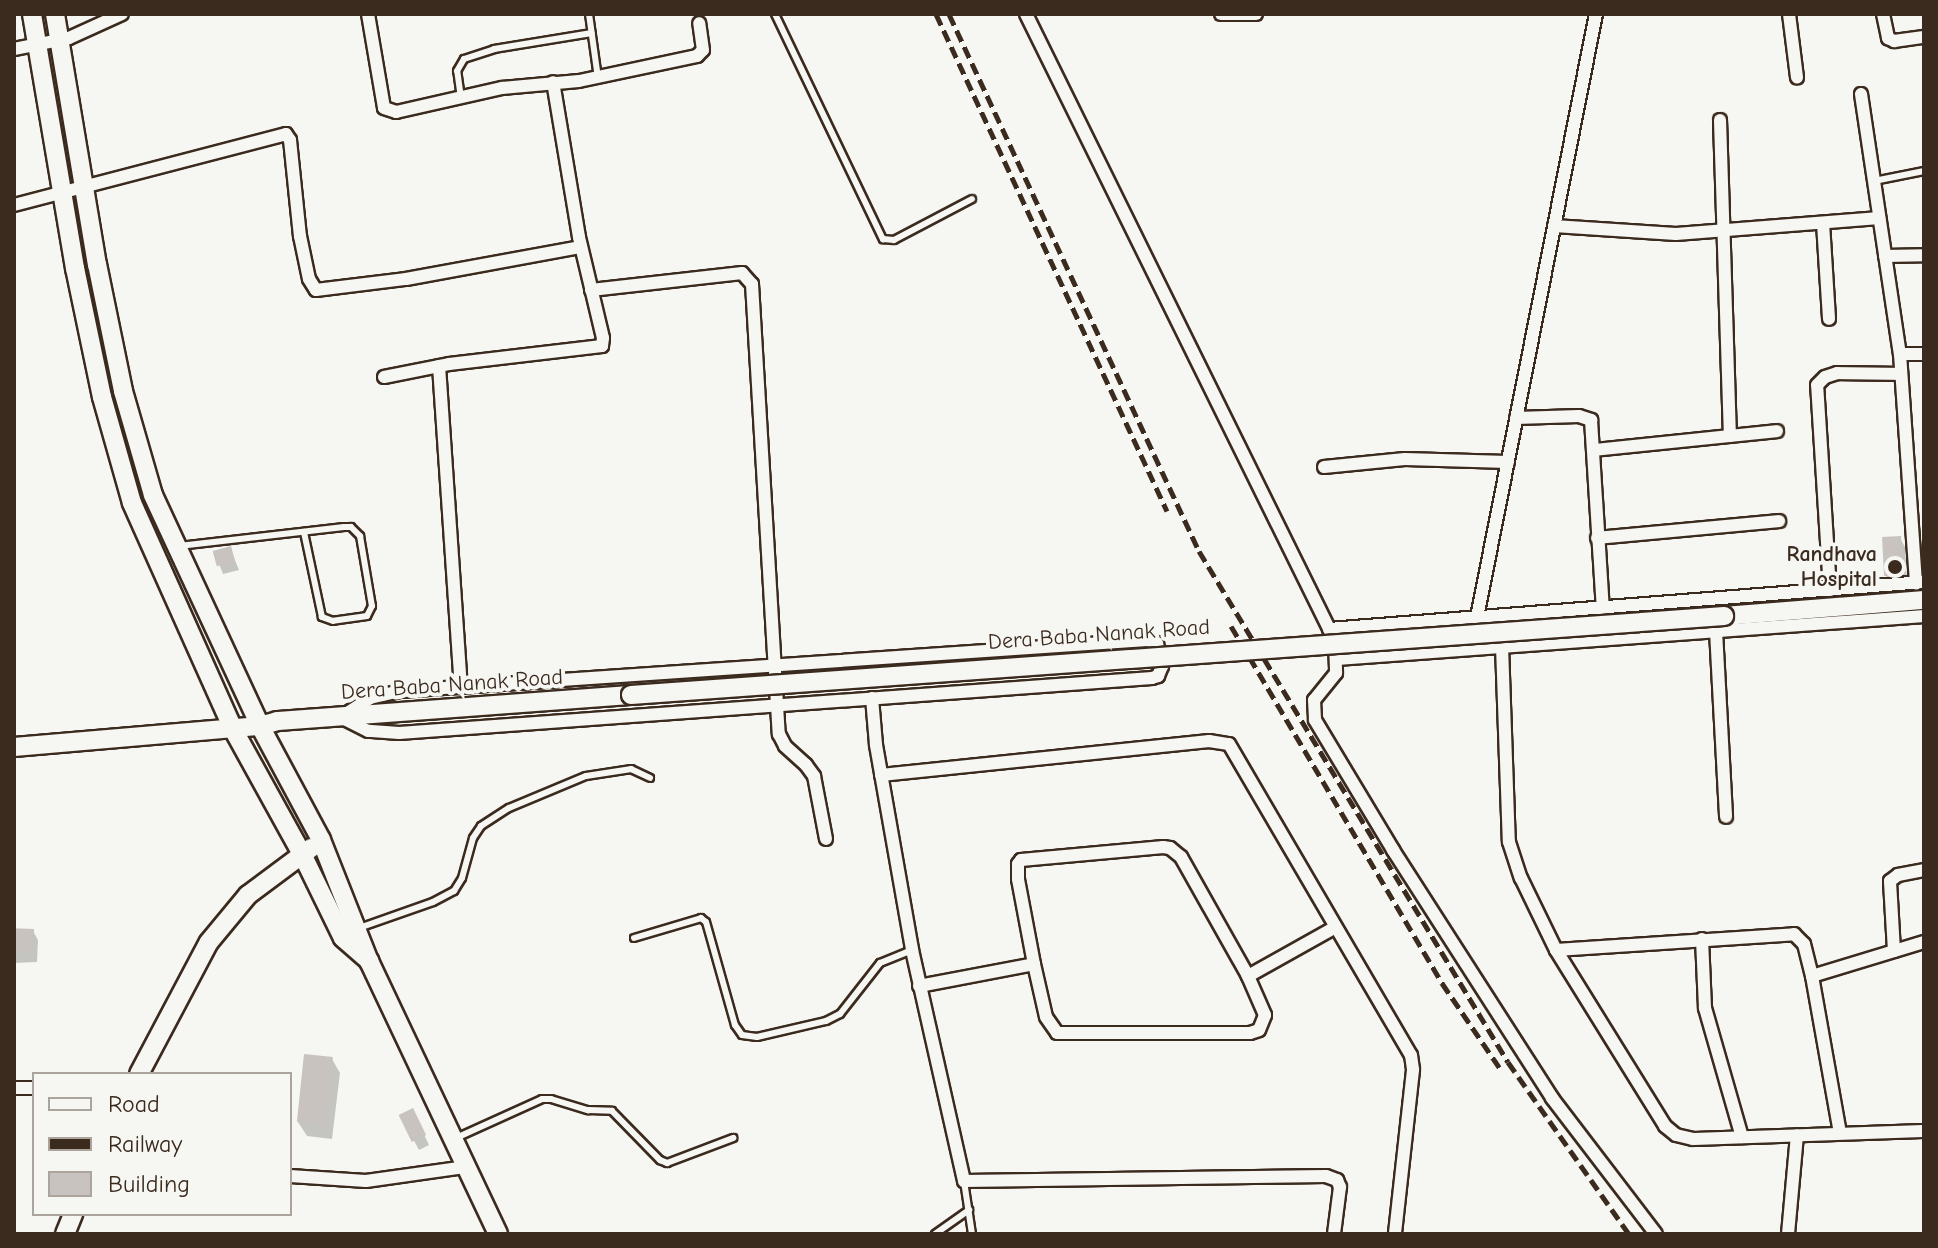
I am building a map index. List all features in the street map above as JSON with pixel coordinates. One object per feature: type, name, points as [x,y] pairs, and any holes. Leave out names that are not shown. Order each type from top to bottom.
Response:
[{"type":"main road","points":[[32,14],[62,193],[102,397],[132,503],[230,723],[302,854],[343,938],[369,961]]},
{"type":"main road","points":[[55,14],[123,391],[153,495],[321,840],[359,928],[369,961],[498,1234]]},
{"type":"main road","name":"Dera Baba Nanak Road","points":[[230,723],[384,714],[1921,588]]},
{"type":"main road","points":[[14,735],[230,723]]},
{"type":"main road","points":[[14,747],[230,723]]},
{"type":"main road","points":[[140,1072],[209,942],[248,895],[321,840]]},
{"type":"street","points":[[14,49],[60,41],[122,14]]},
{"type":"street","points":[[368,14],[387,111],[403,112],[502,88],[598,78],[701,54],[703,47],[699,23]]},
{"type":"street","points":[[1026,14],[1329,629],[1337,659],[1332,681],[1314,700],[1315,720],[1393,850],[1552,1098],[1656,1234]]},
{"type":"street","points":[[1221,14],[1256,14]]},
{"type":"street","points":[[1471,648],[1596,14]]},
{"type":"street","points":[[1789,14],[1797,77]]},
{"type":"street","points":[[1883,14],[1888,38],[1894,41],[1924,37]]},
{"type":"street","points":[[384,377],[439,366],[599,348],[603,338],[581,247],[553,82]]},
{"type":"street","points":[[1329,629],[1830,590],[1921,588],[1900,354],[1861,94]]},
{"type":"street","points":[[1720,120],[1730,436]]},
{"type":"street","points":[[14,205],[286,134],[290,140],[300,236],[309,279],[316,290],[406,279],[581,247]]},
{"type":"street","points":[[1554,226],[1648,234],[1879,218]]},
{"type":"street","points":[[1823,223],[1829,319]]},
{"type":"street","points":[[1885,256],[1924,255]]},
{"type":"street","points":[[591,290],[732,273],[749,276],[779,734],[785,746],[814,776],[826,839]]},
{"type":"street","points":[[1900,354],[1924,354]]},
{"type":"street","points":[[439,366],[461,687]]},
{"type":"street","points":[[1830,590],[1817,385],[1825,377],[1837,373],[1901,374]]},
{"type":"street","points":[[1516,418],[1586,417],[1593,425],[1603,609]]},
{"type":"street","points":[[1594,450],[1777,431]]},
{"type":"street","points":[[1324,467],[1405,459],[1508,462]]},
{"type":"street","points":[[1597,538],[1779,521]]},
{"type":"street","points":[[1337,659],[1924,616]]},
{"type":"street","points":[[1716,631],[1726,817]]},
{"type":"street","points":[[1147,640],[1157,643],[1162,666],[1158,676],[1152,678],[399,733],[368,731],[341,717],[359,704],[382,694],[461,687],[1147,640]]},
{"type":"street","points":[[1502,646],[1509,842],[1521,878],[1556,950],[1665,1126],[1676,1135],[1693,1139],[1924,1131]]},
{"type":"street","points":[[872,698],[881,775],[912,950],[964,1181],[1326,1176],[1337,1180],[1340,1187],[1334,1234]]},
{"type":"street","points":[[881,775],[1221,742],[1234,751],[1334,928],[1408,1047],[1413,1062],[1395,1234]]},
{"type":"street","points":[[1170,848],[1181,857],[1248,976],[1265,1015],[1259,1030],[1250,1033],[1064,1035],[1050,1027],[1034,964],[1018,879],[1021,860],[1170,848]]},
{"type":"street","points":[[1894,951],[1890,881],[1898,875],[1924,870]]},
{"type":"street","points":[[1248,976],[1334,928]]},
{"type":"street","points":[[1556,950],[1794,934],[1804,944],[1812,976],[1840,1133]]},
{"type":"street","points":[[1702,939],[1705,1008],[1742,1137]]},
{"type":"street","points":[[1812,976],[1924,942]]},
{"type":"street","points":[[919,986],[1034,964]]},
{"type":"street","points":[[1788,1234],[1797,1135]]},
{"type":"street","points":[[292,1176],[366,1181],[459,1168]]},
{"type":"lane","points":[[589,14],[598,78]]},
{"type":"lane","points":[[775,14],[883,239],[894,240],[972,199]]},
{"type":"lane","points":[[461,98],[457,71],[464,59],[494,49],[592,33]]},
{"type":"lane","points":[[1874,181],[1924,171]]},
{"type":"lane","points":[[176,547],[304,532],[357,529],[372,606],[367,616],[333,621],[322,617],[304,532]]},
{"type":"lane","points":[[359,928],[433,902],[454,891],[462,878],[473,838],[481,826],[509,808],[586,776],[620,769],[640,771],[650,778]]},
{"type":"lane","points":[[634,938],[701,918],[706,922],[735,1025],[742,1035],[757,1037],[826,1021],[840,1014],[880,963],[912,950]]},
{"type":"lane","points":[[453,1139],[542,1099],[588,1110],[612,1111],[660,1160],[667,1163],[733,1138]]},
{"type":"lane","points":[[964,1181],[972,1234]]},
{"type":"lane","points":[[935,1234],[969,1210]]},
{"type":"building","points":[[1901,536],[1903,575],[1884,576],[1882,537]]},
{"type":"building","points":[[231,546],[235,561],[217,566],[213,551]]},
{"type":"building","points":[[14,928],[34,929],[33,953],[14,952]]},
{"type":"building","points":[[304,1054],[333,1057],[326,1125],[297,1122]]},
{"type":"building","points":[[413,1108],[426,1135],[412,1142],[399,1115]]},
{"type":"railway","points":[[936,14],[1167,511]]},
{"type":"railway","points":[[949,14],[1199,551],[1508,1062],[1629,1234]]},
{"type":"railway","points":[[1231,626],[1442,983],[1499,1067]]},
{"type":"place","name":"Randhava Hospital","points":[[1895,567]]}]
